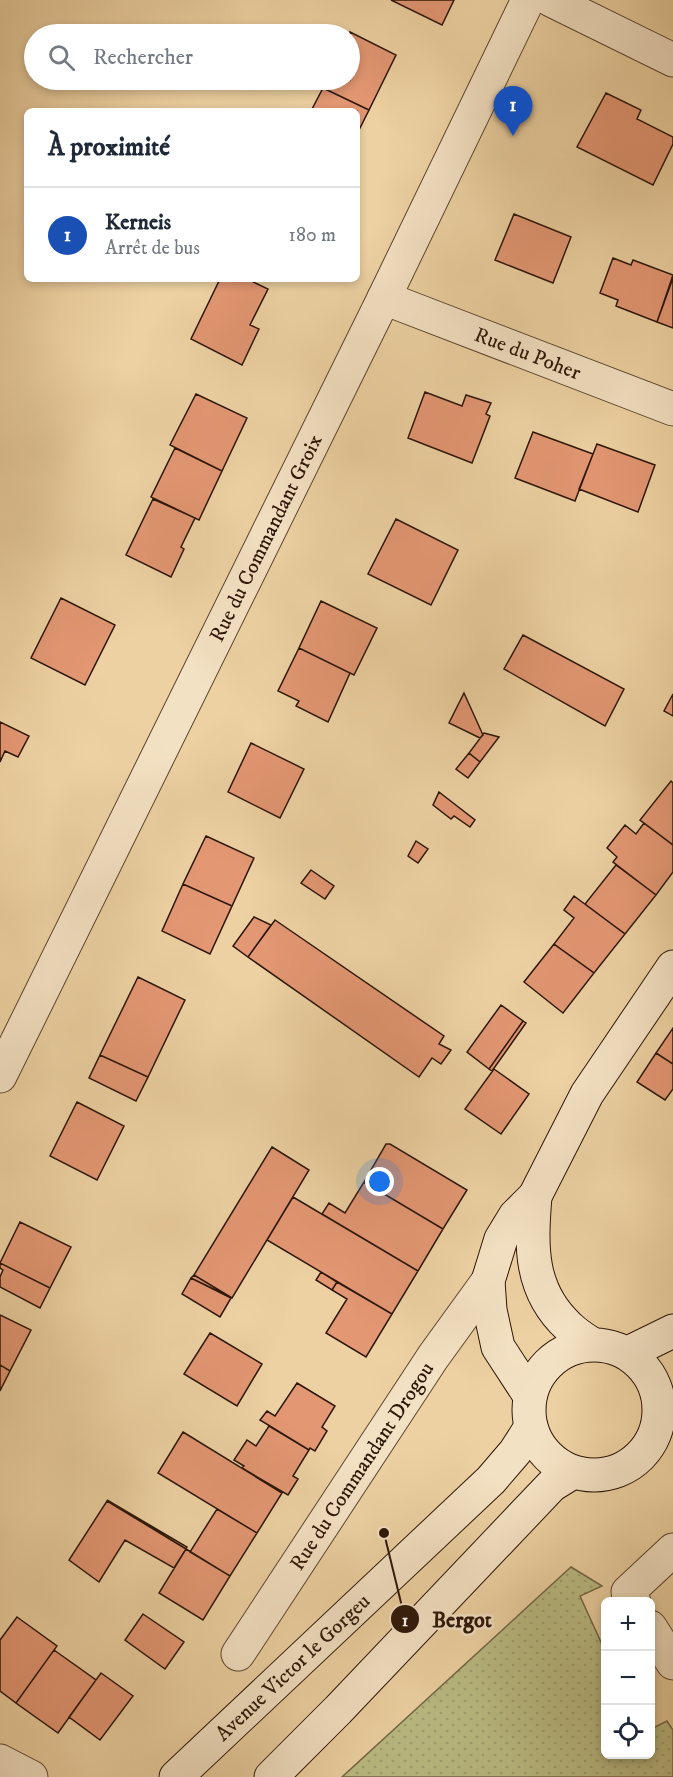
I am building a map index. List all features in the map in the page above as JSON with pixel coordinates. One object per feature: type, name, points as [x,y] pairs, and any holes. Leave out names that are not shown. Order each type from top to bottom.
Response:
[{"type":"street","name":"Rue du Commandant Groix","points":[[0,1076],[384,298],[528,0]]},
{"type":"street","points":[[551,0],[673,60]]},
{"type":"street","name":"Rue du Poher","points":[[384,298],[673,409]]},
{"type":"street","points":[[530,1411],[538,1376],[552,1359],[570,1348],[592,1344],[611,1346],[628,1353],[645,1369],[656,1389],[664,1428],[630,1465],[612,1473],[592,1475],[573,1472],[558,1465],[546,1455],[537,1442],[530,1411],[498,1347],[490,1310],[488,1281],[501,1239],[515,1216],[535,1196],[587,1094],[673,967]]},
{"type":"street","points":[[535,1196],[532,1234],[535,1273],[549,1303],[569,1327],[592,1344]]},
{"type":"street","name":"Rue du Commandant Drogou","points":[[238,1654],[433,1357],[488,1281]]},
{"type":"street","points":[[628,1353],[673,1331]]},
{"type":"street","name":"Avenue Victor le Gorgeu","points":[[177,1777],[491,1480],[515,1452],[530,1411]]},
{"type":"street","points":[[271,1777],[338,1710],[552,1485],[573,1472]]},
{"type":"street","points":[[631,1597],[628,1592],[673,1550]]},
{"type":"street","points":[[655,1633],[673,1662]]},
{"type":"street","points":[[0,1761],[31,1777]]},
{"type":"street","points":[[0,1768],[6,1777]]},
{"type":"green space","points":[[571,1567],[602,1586],[580,1596],[601,1642],[601,1759],[655,1759],[655,1727],[667,1721],[673,1730],[673,1777],[342,1777]]},
{"type":"building","points":[[391,0],[454,0],[442,25]]},
{"type":"building","points":[[360,37],[396,55],[369,110],[327,90],[360,90]]},
{"type":"building","points":[[322,90],[327,90],[369,110],[360,128],[360,108],[313,108]]},
{"type":"building","points":[[606,93],[641,110],[637,119],[673,137],[673,144],[653,185],[577,147]]},
{"type":"building","points":[[514,214],[571,237],[553,283],[495,260]]},
{"type":"building","points":[[613,258],[631,265],[633,260],[673,275],[657,322],[616,306],[618,300],[600,293]]},
{"type":"building","points":[[673,278],[673,328],[657,322]]},
{"type":"building","points":[[219,282],[253,282],[268,289],[250,325],[259,329],[242,365],[191,339]]},
{"type":"building","points":[[425,392],[462,406],[466,395],[491,403],[486,414],[490,416],[472,463],[408,438]]},
{"type":"building","points":[[196,394],[247,418],[222,471],[170,445]]},
{"type":"building","points":[[533,432],[593,454],[575,501],[515,478]]},
{"type":"building","points":[[597,444],[655,465],[638,512],[579,489]]},
{"type":"building","points":[[175,448],[222,471],[199,520],[151,497]]},
{"type":"building","points":[[153,499],[195,518],[181,547],[184,549],[171,577],[126,555]]},
{"type":"building","points":[[396,519],[458,550],[431,605],[368,574]]},
{"type":"building","points":[[61,598],[115,625],[85,685],[31,658]]},
{"type":"building","points":[[321,601],[377,628],[354,675],[299,648]]},
{"type":"building","points":[[523,635],[624,689],[605,726],[504,669]]},
{"type":"building","points":[[299,648],[350,673],[328,722],[296,706],[299,701],[278,691]]},
{"type":"building","points":[[464,693],[483,735],[480,738],[449,723]]},
{"type":"building","points":[[673,694],[673,716],[664,711]]},
{"type":"building","points":[[0,722],[29,736],[18,757],[5,751],[0,762]]},
{"type":"building","points":[[484,733],[499,737],[480,762],[469,753]]},
{"type":"building","points":[[251,743],[304,769],[280,818],[228,792]]},
{"type":"building","points":[[469,753],[480,762],[468,778],[456,769]]},
{"type":"building","points":[[671,781],[673,783],[673,845],[640,820]]},
{"type":"building","points":[[439,792],[475,820],[470,827],[454,816],[451,819],[433,805]]},
{"type":"building","points":[[644,823],[673,845],[673,872],[656,895],[613,862],[617,857],[607,848],[625,825],[636,834]]},
{"type":"building","points":[[206,836],[254,858],[232,906],[183,884]]},
{"type":"building","points":[[416,841],[428,849],[418,863],[408,856]]},
{"type":"building","points":[[616,865],[656,895],[625,934],[585,904]]},
{"type":"building","points":[[311,870],[334,886],[325,899],[301,883]]},
{"type":"building","points":[[183,884],[232,906],[210,954],[162,931]]},
{"type":"building","points":[[574,896],[625,934],[594,973],[554,944],[574,918],[564,910]]},
{"type":"building","points":[[254,917],[271,925],[248,957],[233,946]]},
{"type":"building","points":[[275,920],[444,1036],[439,1044],[451,1050],[441,1064],[432,1058],[419,1077],[248,957]]},
{"type":"building","points":[[554,944],[594,973],[563,1013],[524,982]]},
{"type":"building","points":[[138,977],[185,1000],[148,1077],[100,1055]]},
{"type":"building","points":[[501,1005],[523,1021],[489,1069],[467,1052]]},
{"type":"building","points":[[523,1021],[526,1023],[492,1071],[489,1069]]},
{"type":"building","points":[[673,1028],[673,1064],[656,1053]]},
{"type":"building","points":[[656,1053],[673,1064],[673,1089],[665,1100],[637,1082]]},
{"type":"building","points":[[100,1055],[148,1077],[136,1101],[89,1078]]},
{"type":"building","points":[[494,1069],[529,1094],[501,1134],[465,1109]]},
{"type":"building","points":[[77,1102],[124,1126],[97,1180],[50,1156]]},
{"type":"building","points":[[386,1144],[390,1144],[467,1190],[443,1229],[364,1182]]},
{"type":"building","points":[[272,1147],[309,1170],[232,1298],[194,1275]]},
{"type":"building","points":[[364,1182],[443,1229],[418,1271],[322,1214],[329,1203],[345,1213]]},
{"type":"building","points":[[293,1197],[418,1271],[392,1314],[267,1240]]},
{"type":"building","points":[[20,1222],[71,1247],[50,1288],[0,1263]]},
{"type":"building","points":[[0,1263],[50,1288],[40,1308],[0,1287],[3,1270],[0,1268]]},
{"type":"building","points":[[321,1272],[337,1282],[332,1290],[316,1280]]},
{"type":"building","points":[[194,1275],[232,1298],[191,1278]]},
{"type":"building","points":[[191,1278],[231,1298],[220,1317],[182,1294]]},
{"type":"building","points":[[337,1282],[392,1314],[366,1357],[326,1333],[347,1299],[332,1290]]},
{"type":"building","points":[[0,1315],[31,1330],[10,1371],[0,1365]]},
{"type":"building","points":[[210,1333],[262,1364],[237,1406],[184,1374]]},
{"type":"building","points":[[0,1365],[10,1371],[0,1391]]},
{"type":"building","points":[[297,1383],[335,1406],[322,1427],[327,1431],[315,1451],[310,1448],[309,1450],[260,1420],[267,1411],[275,1416]]},
{"type":"building","points":[[269,1426],[309,1450],[293,1476],[298,1479],[288,1495],[242,1468],[244,1466],[234,1460],[247,1440],[256,1446]]},
{"type":"building","points":[[183,1432],[282,1493],[257,1533],[158,1473]]},
{"type":"building","points":[[107,1500],[187,1547],[186,1549]]},
{"type":"building","points":[[107,1501],[186,1549],[174,1568],[125,1540],[99,1582],[69,1560]]},
{"type":"building","points":[[217,1509],[257,1533],[230,1576],[190,1552]]},
{"type":"building","points":[[186,1549],[230,1576],[203,1620],[159,1593]]},
{"type":"building","points":[[143,1614],[184,1642],[165,1669],[125,1640]]},
{"type":"building","points":[[17,1617],[57,1646],[16,1703],[0,1691],[0,1640]]},
{"type":"building","points":[[54,1650],[96,1680],[58,1733],[16,1703]]},
{"type":"building","points":[[101,1673],[133,1696],[100,1740],[69,1717]]},
{"type":"place","name":"Kerneis","points":[[513,136]]},
{"type":"place","name":"Bergot","points":[[384,1533]]}]
